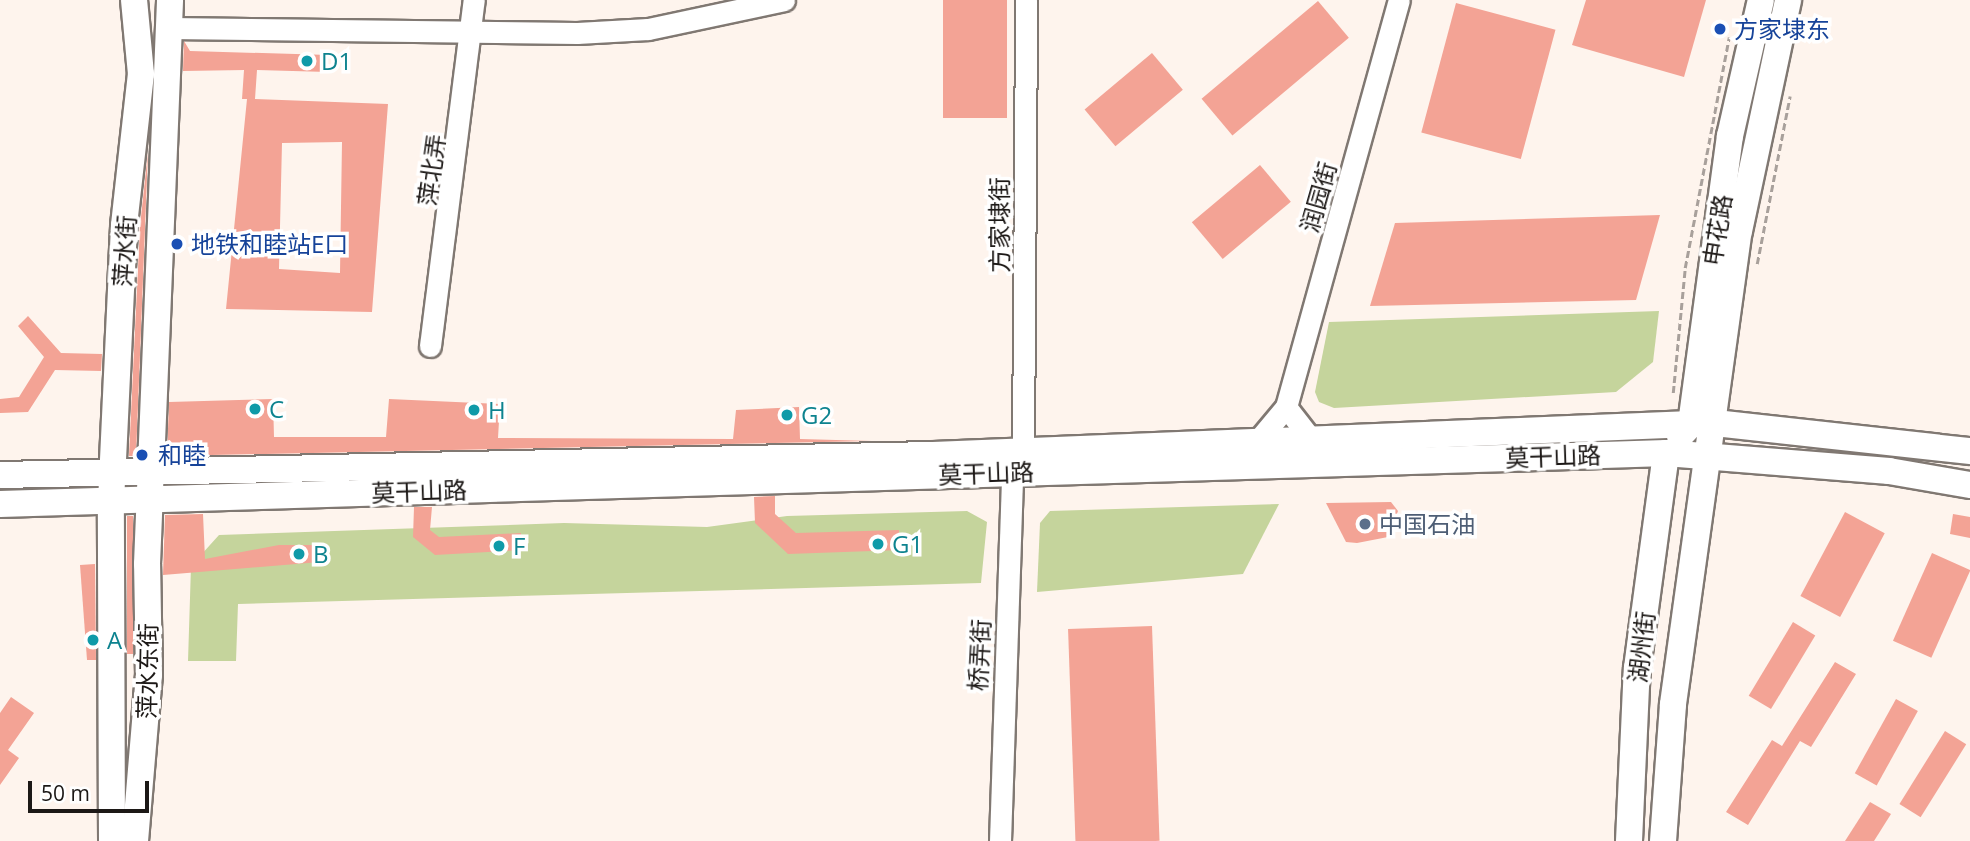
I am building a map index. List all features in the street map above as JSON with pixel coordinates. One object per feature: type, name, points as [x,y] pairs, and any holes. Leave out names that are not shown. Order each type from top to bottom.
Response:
[{"type":"main road","name":"萍水街","points":[[111,502],[124,225],[141,74],[134,0]]},
{"type":"main road","name":"萍水街","points":[[150,500],[170,0]]},
{"type":"main road","name":"申花路","points":[[1711,456],[1703,424],[1731,136],[1761,0]]},
{"type":"main road","name":"申花路","points":[[1703,424],[1748,172],[1787,0]]},
{"type":"main road","name":"莫干山路","points":[[0,504],[111,502],[1018,461],[1260,438],[1703,424],[1970,451]]},
{"type":"main road","points":[[1666,453],[1703,424]]},
{"type":"main road","name":"莫干山路","points":[[0,475],[112,471],[1666,453],[1970,485]]},
{"type":"main road","name":"湖州街","points":[[1629,841],[1635,695],[1666,453]]},
{"type":"main road","name":"湖州街","points":[[1663,841],[1673,704],[1711,456]]},
{"type":"main road","name":"萍水东街","points":[[135,841],[149,675],[150,500]]},
{"type":"main road","name":"萍水东街","points":[[111,502],[111,841]]},
{"type":"street","name":"萍北弄","points":[[430,346],[475,33],[474,0]]},
{"type":"street","points":[[169,28],[475,33],[648,29],[784,0]]},
{"type":"street","name":"方家埭街","points":[[1018,461],[1026,0]]},
{"type":"street","name":"润园街","points":[[1260,438],[1286,407],[1399,0]]},
{"type":"street","points":[[1286,407],[1309,436]]},
{"type":"street","name":"桥弄街","points":[[1000,841],[1018,461]]},
{"type":"path","points":[[1755,270],[1790,87]]},
{"type":"green space","points":[[1659,311],[1653,362],[1616,392],[1334,408],[1319,402],[1315,392],[1329,322]]},
{"type":"green space","points":[[1279,504],[1243,574],[1037,592],[1040,523],[1050,511]]},
{"type":"green space","points":[[967,511],[987,522],[981,583],[238,604],[236,661],[188,661],[191,566],[219,535],[564,523],[707,527],[787,516]]},
{"type":"building","points":[[943,0],[1007,0],[1007,118],[943,118]]},
{"type":"building","points":[[1586,0],[1706,0],[1684,77],[1572,45]]},
{"type":"building","points":[[1318,1],[1349,38],[1232,135],[1202,99]]},
{"type":"building","points":[[1456,3],[1555,30],[1521,159],[1421,132]]},
{"type":"building","points":[[184,41],[190,51],[329,55],[328,72],[257,70],[255,99],[388,104],[372,312],[226,309],[247,99],[242,99],[244,70],[183,71]],"holes":[[[342,142],[340,273],[279,269],[282,143]]]},
{"type":"building","points":[[1152,53],[1183,90],[1115,146],[1085,110]]},
{"type":"building","points":[[148,152],[136,456],[129,456],[140,226]]},
{"type":"building","points":[[1260,165],[1291,202],[1223,259],[1192,222]]},
{"type":"building","points":[[1660,215],[1636,300],[1370,306],[1395,223]]},
{"type":"building","points":[[28,316],[61,353],[102,354],[101,371],[55,370],[28,412],[0,413],[0,399],[19,397],[44,357],[18,326]]},
{"type":"building","points":[[273,399],[274,437],[386,437],[389,399],[500,404],[498,438],[733,439],[736,410],[799,407],[800,439],[872,441],[167,456],[169,402]]},
{"type":"building","points":[[775,496],[775,514],[796,533],[899,530],[900,550],[788,554],[755,523],[754,497]]},
{"type":"building","name":"中国石油","points":[[1391,502],[1398,511],[1388,537],[1357,543],[1346,542],[1326,503]]},
{"type":"building","points":[[414,507],[432,507],[430,530],[439,537],[521,533],[521,550],[435,555],[413,537]]},
{"type":"building","points":[[1845,512],[1885,533],[1840,617],[1800,596]]},
{"type":"building","points":[[203,514],[205,559],[279,545],[320,545],[320,562],[163,575],[165,515]]},
{"type":"building","points":[[1953,514],[1970,517],[1970,538],[1950,534]]},
{"type":"building","points":[[127,516],[133,516],[133,654],[127,654]]},
{"type":"building","points":[[1932,553],[1970,571],[1931,658],[1893,641]]},
{"type":"building","points":[[95,564],[96,660],[87,660],[80,565]]},
{"type":"building","points":[[1793,622],[1815,635],[1771,709],[1749,696]]},
{"type":"building","points":[[1152,626],[1160,841],[1075,841],[1068,629]]},
{"type":"building","points":[[1835,662],[1856,674],[1811,747],[1800,741],[1748,825],[1726,812],[1772,740],[1782,746]]},
{"type":"building","points":[[11,697],[34,713],[8,750],[19,758],[0,785],[0,713]]},
{"type":"building","points":[[1896,699],[1918,711],[1877,785],[1855,773]]},
{"type":"building","points":[[1945,731],[1966,744],[1921,817],[1899,804]]},
{"type":"building","points":[[1870,802],[1891,814],[1874,841],[1845,841]]},
{"type":"place","name":"方家埭东","points":[[1720,29]]},
{"type":"place","name":"D1","points":[[307,61]]},
{"type":"place","name":"地铁和睦站E口","points":[[177,244]]},
{"type":"place","name":"C","points":[[255,409]]},
{"type":"place","name":"H","points":[[474,410]]},
{"type":"place","name":"G2","points":[[787,415]]},
{"type":"place","name":"和睦","points":[[142,455]]},
{"type":"place","name":"中国石油","points":[[1365,524]]},
{"type":"place","name":"G1","points":[[878,544]]},
{"type":"place","name":"F","points":[[499,546]]},
{"type":"place","name":"B","points":[[299,554]]},
{"type":"place","name":"A","points":[[93,640]]}]
